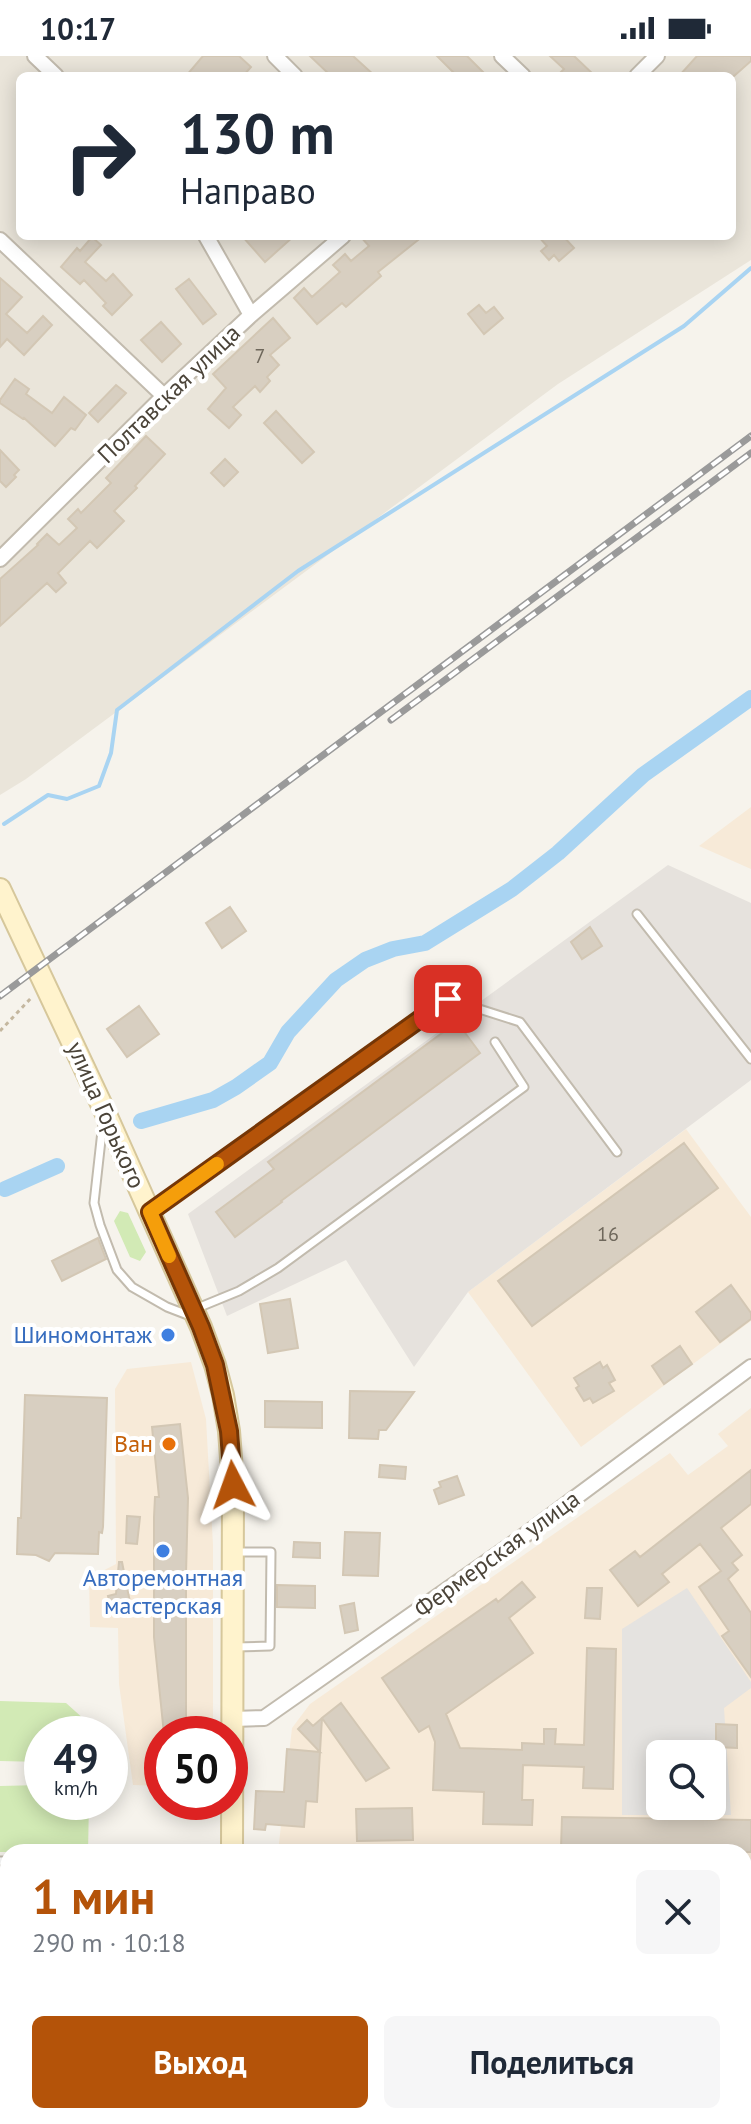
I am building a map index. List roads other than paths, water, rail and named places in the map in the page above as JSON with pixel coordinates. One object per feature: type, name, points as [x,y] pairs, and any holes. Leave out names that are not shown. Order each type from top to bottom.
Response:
[{"type":"main road","name":"улица Горького","points":[[0,889],[105,1112],[215,1365],[229,1431],[233,1485],[233,1716]]},
{"type":"main road","name":"улица Горького","points":[[232,1820],[232,1844]]},
{"type":"street","points":[[35,56],[52,72]]},
{"type":"street","points":[[275,56],[291,72]]},
{"type":"street","points":[[502,56],[519,72]]},
{"type":"street","points":[[641,72],[657,56]]},
{"type":"street","points":[[0,240],[164,396]]},
{"type":"street","points":[[208,240],[251,315]]},
{"type":"street","name":"Полтавская улица","points":[[0,559],[164,396],[338,240]]},
{"type":"street","name":"Фермерская улица","points":[[248,1719],[264,1718],[521,1538],[751,1367]]},
{"type":"lane","points":[[637,914],[751,1059]]},
{"type":"lane","points":[[150,1212],[448,999],[520,1022],[617,1152]]},
{"type":"lane","points":[[105,1112],[94,1203],[117,1270],[140,1292],[167,1307],[195,1314],[278,1268],[524,1087],[495,1042]]},
{"type":"lane","points":[[233,1552],[271,1552],[270,1646],[234,1648]]},
{"type":"waterway","points":[[4,824],[48,795],[67,799],[99,786],[111,753],[117,710],[298,571],[684,326],[751,268]]},
{"type":"waterway","points":[[141,1121],[213,1100],[236,1087],[270,1063],[288,1032],[336,980],[365,960],[393,949],[425,943],[512,889],[558,853],[643,775],[751,698]]},
{"type":"waterway","points":[[5,1189],[57,1166]]},
{"type":"railway","points":[[0,996],[751,436]]},
{"type":"railway","points":[[391,720],[751,453]]},
{"type":"place","name":"Шиномонтаж","points":[[168,1335]]},
{"type":"place","name":"Ван","points":[[169,1444]]},
{"type":"place","name":"Авторемонтная мастерская","points":[[163,1551]]}]
